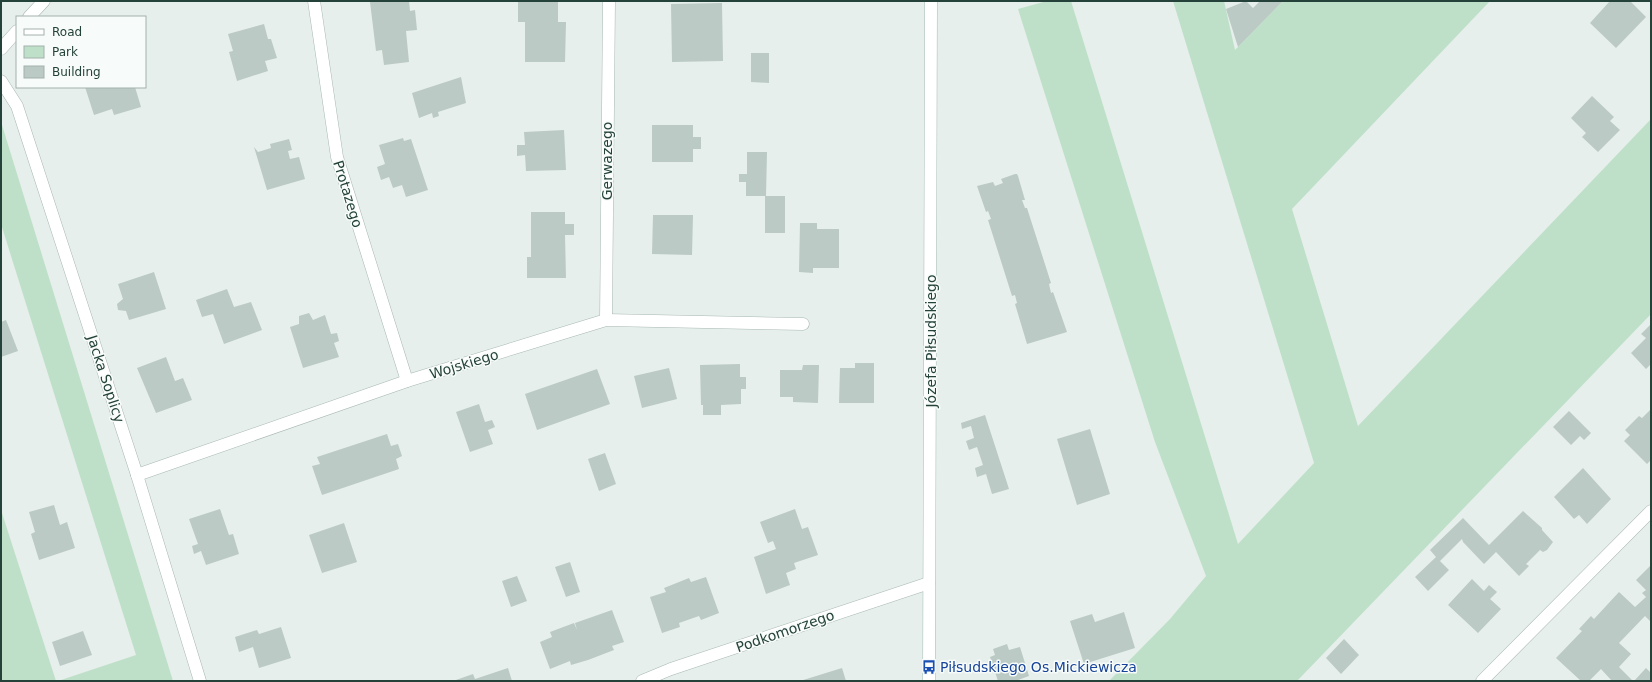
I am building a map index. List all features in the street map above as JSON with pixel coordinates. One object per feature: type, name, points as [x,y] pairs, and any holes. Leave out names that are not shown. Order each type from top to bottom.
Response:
[{"type":"street","points":[[30,16],[44,1]]},
{"type":"street","name":"Protazego","points":[[314,1],[337,157],[407,381]]},
{"type":"street","name":"Gerwazego","points":[[606,320],[609,1]]},
{"type":"street","name":"Józefa Piłsudskiego","points":[[929,681],[932,1]]},
{"type":"street","points":[[1,49],[16,32]]},
{"type":"street","name":"Jacka Soplicy","points":[[1,81],[17,106],[137,475],[200,681]]},
{"type":"street","name":"Wojskiego","points":[[137,475],[407,381],[606,320],[803,324]]},
{"type":"street","points":[[1482,681],[1651,511]]},
{"type":"street","name":"Podkomorzego","points":[[642,681],[672,669],[929,582]]},
{"type":"green space","points":[[1047,1],[1071,1],[1238,544],[1314,463],[1173,1],[1224,1],[1235,50],[1283,1],[1490,1],[1292,209],[1358,426],[1651,119],[1651,314],[1297,681],[1109,681],[1170,619],[1206,576],[1155,442],[1018,9]]},
{"type":"green space","points":[[1,125],[173,681],[58,681],[136,655],[1,224]]},
{"type":"green space","points":[[1,510],[56,681],[1,681]]},
{"type":"building","points":[[409,1],[410,11],[415,10],[417,30],[406,31],[409,62],[384,65],[382,50],[376,51],[370,2]]},
{"type":"building","points":[[518,1],[558,1],[558,22],[566,22],[565,62],[525,62],[525,22],[518,22]]},
{"type":"building","points":[[1246,1],[1253,8],[1260,1],[1283,1],[1238,47],[1226,9]]},
{"type":"building","points":[[1610,1],[1630,1],[1646,17],[1616,48],[1590,23]]},
{"type":"building","points":[[722,3],[723,61],[672,62],[671,4]]},
{"type":"building","points":[[264,24],[268,39],[271,39],[277,58],[265,61],[268,71],[237,81],[229,52],[233,51],[228,34]]},
{"type":"building","points":[[751,53],[769,53],[769,83],[751,82]]},
{"type":"building","points":[[461,77],[466,103],[438,112],[439,116],[433,118],[432,113],[419,118],[412,93]]},
{"type":"building","points":[[85,88],[135,88],[141,107],[114,115],[112,109],[94,115]]},
{"type":"building","points":[[1592,96],[1614,117],[1610,121],[1620,130],[1598,152],[1582,137],[1586,133],[1571,118]]},
{"type":"building","points":[[652,125],[693,125],[693,137],[701,137],[701,149],[693,149],[693,162],[652,162]]},
{"type":"building","points":[[564,130],[566,170],[526,171],[525,155],[517,156],[517,145],[525,145],[524,132]]},
{"type":"building","points":[[403,138],[404,141],[411,139],[428,190],[406,197],[402,185],[393,188],[389,177],[381,180],[377,167],[385,164],[379,145]]},
{"type":"building","points":[[289,139],[292,150],[288,151],[290,159],[299,157],[305,179],[267,190],[254,147],[258,152],[271,148],[270,144]]},
{"type":"building","points":[[747,152],[767,152],[766,196],[746,196],[746,182],[739,182],[739,174],[747,174]]},
{"type":"building","points":[[1015,174],[1018,176],[1025,200],[1022,200],[1025,208],[1027,208],[1051,283],[1049,284],[1051,293],[1053,292],[1067,332],[1027,344],[1015,304],[1017,303],[1015,295],[1012,296],[988,220],[991,219],[988,211],[986,212],[977,186],[993,182],[995,186],[1003,183],[1001,179]]},
{"type":"building","points":[[765,196],[785,196],[785,233],[765,233]]},
{"type":"building","points":[[531,212],[565,212],[565,224],[574,224],[574,235],[565,235],[566,278],[527,278],[527,257],[531,257]]},
{"type":"building","points":[[653,215],[693,215],[692,255],[652,254]]},
{"type":"building","points":[[800,223],[817,223],[817,229],[839,229],[839,268],[813,268],[813,273],[799,272]]},
{"type":"building","points":[[154,272],[166,309],[129,320],[126,311],[118,310],[117,304],[123,299],[118,284]]},
{"type":"building","points":[[227,289],[234,307],[251,302],[262,330],[224,344],[213,314],[202,317],[196,300]]},
{"type":"building","points":[[309,313],[313,320],[325,315],[331,334],[337,333],[339,341],[334,343],[339,357],[303,368],[290,327],[299,324],[299,316]]},
{"type":"building","points":[[6,320],[18,351],[1,357],[1,322]]},
{"type":"building","points":[[1651,324],[1651,364],[1646,369],[1631,353],[1646,338],[1641,334]]},
{"type":"building","points":[[166,357],[175,381],[183,378],[192,400],[156,413],[137,368]]},
{"type":"building","points":[[855,363],[874,363],[874,403],[839,403],[840,368],[855,368]]},
{"type":"building","points":[[740,364],[740,377],[746,377],[746,389],[741,389],[741,404],[721,405],[721,415],[703,415],[703,405],[701,405],[700,365]]},
{"type":"building","points":[[803,365],[819,365],[818,403],[793,402],[793,397],[780,397],[780,370],[802,370]]},
{"type":"building","points":[[669,368],[677,399],[642,408],[634,376]]},
{"type":"building","points":[[597,369],[610,404],[537,430],[525,394]]},
{"type":"building","points":[[479,404],[485,422],[492,420],[495,427],[488,430],[493,444],[470,452],[456,412]]},
{"type":"building","points":[[1651,409],[1651,460],[1647,464],[1624,441],[1630,435],[1625,430],[1639,416],[1642,418]]},
{"type":"building","points":[[1569,411],[1591,433],[1584,440],[1580,436],[1571,445],[1553,427]]},
{"type":"building","points":[[985,415],[1009,489],[992,494],[986,474],[977,477],[975,468],[983,465],[977,447],[969,450],[966,441],[974,438],[971,426],[962,429],[961,423]]},
{"type":"building","points":[[1090,429],[1110,494],[1077,505],[1057,439]]},
{"type":"building","points":[[387,434],[391,446],[398,444],[402,456],[396,459],[399,469],[322,495],[312,466],[320,464],[317,457]]},
{"type":"building","points":[[605,453],[616,484],[599,491],[588,459]]},
{"type":"building","points":[[1583,468],[1611,499],[1587,524],[1579,515],[1574,519],[1554,497]]},
{"type":"building","points":[[54,505],[60,525],[67,522],[75,548],[39,560],[31,534],[35,532],[29,512]]},
{"type":"building","points":[[220,509],[229,535],[233,534],[239,554],[206,565],[201,551],[194,554],[192,546],[198,544],[189,519]]},
{"type":"building","points":[[795,509],[802,529],[808,527],[818,555],[794,563],[796,569],[786,573],[790,585],[766,594],[754,557],[776,549],[773,541],[768,543],[760,522]]},
{"type":"building","points":[[1523,511],[1542,528],[1542,530],[1553,542],[1547,550],[1543,552],[1540,550],[1526,564],[1529,566],[1519,576],[1496,552],[1484,564],[1463,542],[1462,539],[1440,561],[1449,570],[1428,591],[1415,577],[1436,557],[1430,550],[1463,518],[1489,545]]},
{"type":"building","points":[[344,523],[357,562],[322,573],[309,535]]},
{"type":"building","points":[[570,562],[580,592],[566,597],[555,567]]},
{"type":"building","points":[[1651,565],[1651,622],[1645,616],[1619,643],[1631,654],[1619,667],[1633,681],[1612,681],[1601,669],[1589,681],[1581,681],[1556,658],[1582,631],[1579,629],[1591,616],[1594,619],[1619,592],[1635,607],[1646,597],[1642,593],[1646,590],[1636,580]]},
{"type":"building","points":[[517,576],[527,601],[511,607],[502,581]]},
{"type":"building","points":[[706,577],[719,613],[701,620],[699,616],[679,623],[680,627],[662,633],[650,597],[666,592],[664,588],[689,578],[691,582]]},
{"type":"building","points":[[1472,579],[1484,591],[1489,585],[1497,592],[1490,599],[1501,609],[1478,633],[1448,605]]},
{"type":"building","points":[[612,610],[624,642],[612,646],[614,650],[588,660],[571,665],[570,661],[550,669],[540,642],[552,637],[550,632],[574,623],[577,630],[575,623]]},
{"type":"building","points":[[1124,612],[1135,648],[1084,664],[1070,621],[1092,614],[1095,622]]},
{"type":"building","points":[[281,627],[291,658],[259,668],[253,647],[239,652],[235,637],[257,630],[259,634]]},
{"type":"building","points":[[83,631],[92,655],[60,666],[52,642]]},
{"type":"building","points":[[1344,639],[1359,655],[1341,674],[1326,658]]},
{"type":"building","points":[[1007,644],[1009,650],[1020,647],[1029,676],[1015,681],[998,681],[990,657],[995,655],[993,649]]},
{"type":"building","points":[[508,668],[512,681],[453,681],[473,674],[475,679]]},
{"type":"building","points":[[842,668],[846,681],[800,681]]},
{"type":"building","points":[[1646,668],[1651,673],[1651,681],[1634,681]]},
{"type":"place","name":"Piłsudskiego Os.Mickiewicza","points":[[929,667]]}]
